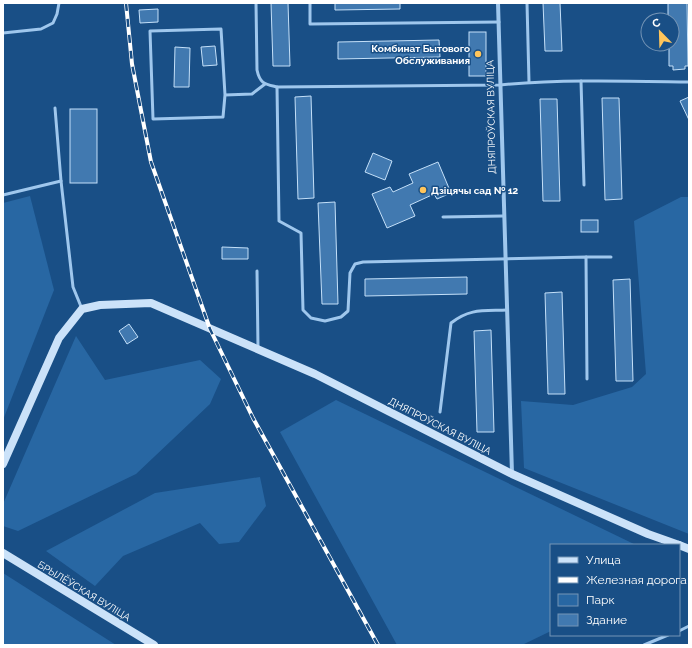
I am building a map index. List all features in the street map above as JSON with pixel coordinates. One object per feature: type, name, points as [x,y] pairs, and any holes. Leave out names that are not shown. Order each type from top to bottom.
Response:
[{"type":"street","name":"ДНЯПРОЎСКАЯ ВУЛІЦА","points":[[82,309],[100,304],[150,303],[315,374],[512,474],[504,259],[498,3]]},
{"type":"street","points":[[3,464],[59,338],[82,309]]},
{"type":"street","points":[[512,474],[648,534],[676,544]]},
{"type":"street","name":"БРЫЛЁЎСКАЯ ВУЛІЦА","points":[[3,554],[154,645]]},
{"type":"lane","points":[[3,33],[41,28],[53,23],[57,14],[59,3]]},
{"type":"lane","points":[[256,3],[257,70],[259,80],[265,84],[277,87],[500,85],[529,82],[581,81],[689,82]]},
{"type":"lane","points":[[310,3],[310,24],[498,22]]},
{"type":"lane","points":[[527,3],[529,82]]},
{"type":"lane","points":[[221,29],[225,94],[223,117],[153,118],[150,31],[221,29]]},
{"type":"lane","points":[[581,81],[584,185]]},
{"type":"lane","points":[[225,94],[252,94],[265,84]]},
{"type":"lane","points":[[277,87],[279,221],[301,233],[303,310],[311,318],[325,321],[341,317],[348,311],[350,273],[355,264],[363,262],[612,256]]},
{"type":"lane","points":[[55,108],[61,181],[73,287],[82,309]]},
{"type":"lane","points":[[3,195],[61,181]]},
{"type":"lane","points":[[443,218],[503,216]]},
{"type":"lane","points":[[586,257],[587,379]]},
{"type":"lane","points":[[257,271],[258,350]]},
{"type":"lane","points":[[440,412],[451,323],[460,316],[474,311],[507,310]]},
{"type":"lane","points":[[644,645],[666,636]]},
{"type":"green space","points":[[30,196],[54,290],[3,420],[3,203]]},
{"type":"green space","points":[[681,197],[689,197],[689,534],[524,468],[521,401],[573,405],[632,387],[646,374],[634,221]]},
{"type":"green space","points":[[76,336],[105,380],[200,360],[221,379],[210,404],[136,474],[18,531],[3,526],[3,504]]},
{"type":"green space","points":[[336,400],[634,544],[550,544],[550,631],[522,645],[397,645],[280,432]]},
{"type":"green space","points":[[260,477],[266,506],[239,542],[219,544],[200,523],[123,556],[95,586],[46,551],[155,493]]},
{"type":"green space","points":[[3,573],[116,645],[3,645]]},
{"type":"building","points":[[271,3],[288,3],[290,66],[273,66]]},
{"type":"building","points":[[335,3],[400,3],[400,9],[335,10]]},
{"type":"building","points":[[543,3],[560,3],[562,51],[545,51]]},
{"type":"building","points":[[668,3],[687,3],[688,66],[685,66],[685,69],[673,70],[673,66],[669,66],[669,52],[680,52],[680,12],[668,12]]},
{"type":"building","points":[[158,9],[158,22],[140,23],[139,10]]},
{"type":"building","name":"Комбинат Бытового Обслуживания","points":[[469,32],[486,32],[486,76],[469,76]]},
{"type":"building","points":[[439,40],[440,57],[338,59],[338,42]]},
{"type":"building","points":[[215,46],[217,65],[203,66],[201,47]]},
{"type":"building","points":[[175,47],[190,48],[189,87],[174,87]]},
{"type":"building","points":[[311,96],[314,198],[298,199],[295,97]]},
{"type":"building","points":[[689,97],[689,120],[680,101]]},
{"type":"building","points":[[602,98],[619,98],[622,199],[605,200]]},
{"type":"building","points":[[540,99],[557,99],[560,201],[543,201]]},
{"type":"building","points":[[70,109],[97,109],[97,183],[70,183]]},
{"type":"building","points":[[373,153],[392,161],[385,180],[365,172]]},
{"type":"building","name":"Дзіцячы сад № 12","points":[[438,162],[451,193],[437,199],[434,194],[410,205],[415,216],[387,228],[372,194],[390,187],[393,192],[413,183],[409,174]]},
{"type":"building","points":[[335,202],[338,304],[322,304],[318,203]]},
{"type":"building","points":[[581,220],[598,220],[598,232],[581,232]]},
{"type":"building","points":[[222,247],[248,248],[248,259],[222,259]]},
{"type":"building","points":[[467,277],[467,294],[365,296],[365,279]]},
{"type":"building","points":[[630,279],[633,381],[616,381],[613,280]]},
{"type":"building","points":[[562,292],[565,394],[548,394],[545,293]]},
{"type":"building","points":[[129,324],[138,337],[127,344],[119,331]]},
{"type":"building","points":[[491,330],[494,432],[477,432],[474,331]]},
{"type":"railway","points":[[126,3],[132,64],[151,162],[210,329],[253,418],[378,645]]},
{"type":"place","name":"Комбинат Бытового Обслуживания","points":[[478,54]]},
{"type":"place","name":"Дзіцячы сад № 12","points":[[423,190]]}]
